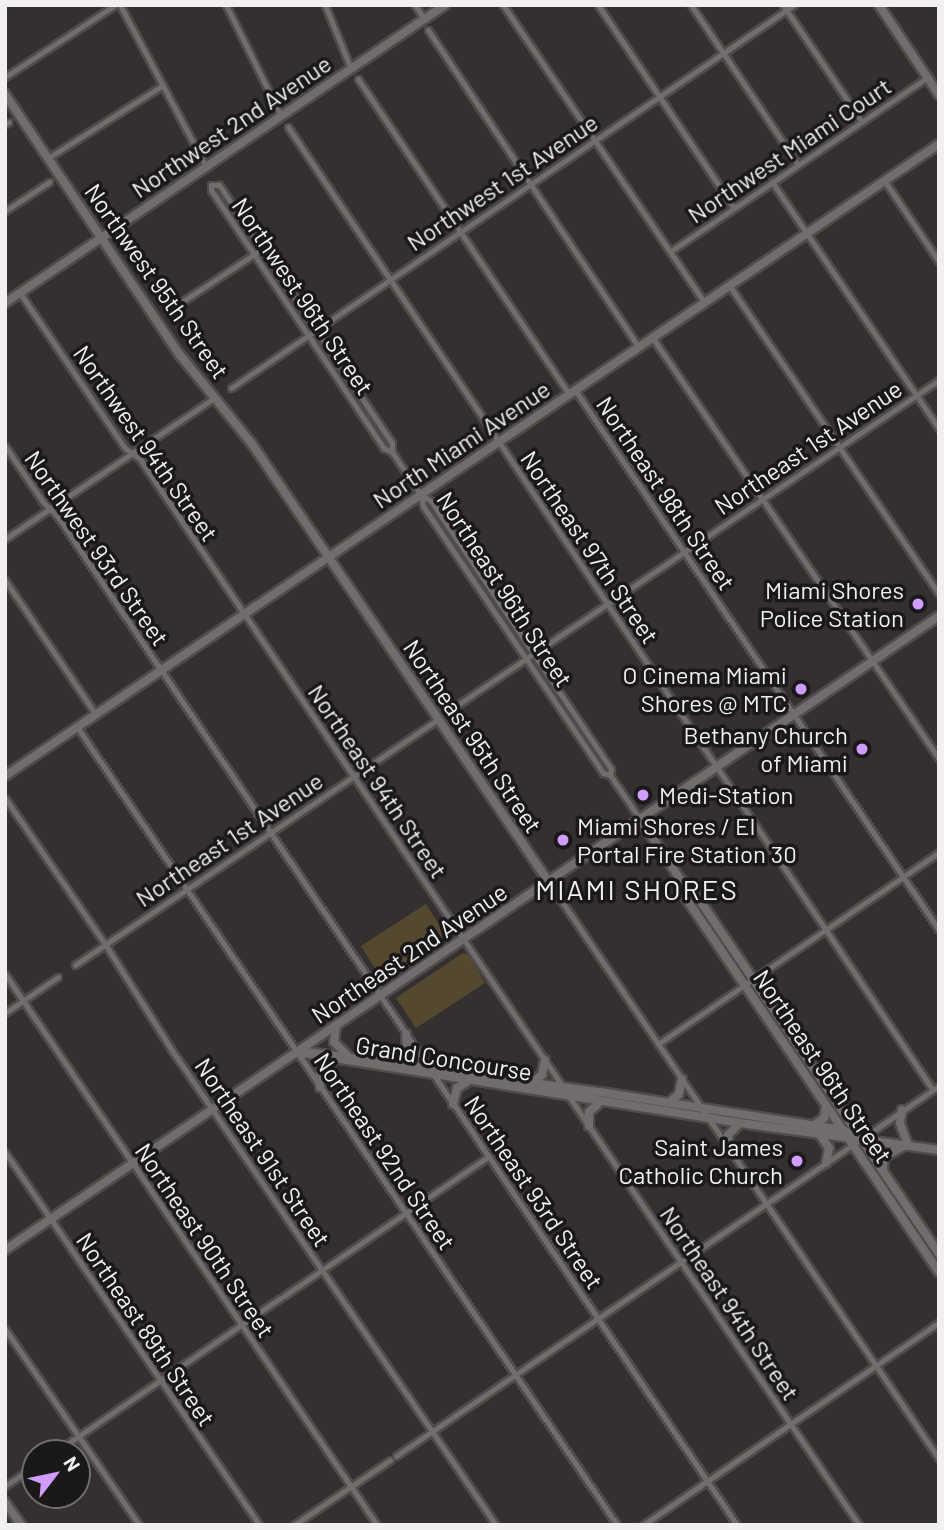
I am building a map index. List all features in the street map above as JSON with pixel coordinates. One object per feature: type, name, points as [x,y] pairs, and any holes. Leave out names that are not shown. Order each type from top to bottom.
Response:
[{"type":"main road","name":"Northwest 2nd Avenue","points":[[5,303],[445,5]]},
{"type":"main road","points":[[879,5],[939,95]]},
{"type":"main road","name":"Northwest 95th Street","points":[[5,94],[180,355],[246,435],[329,557]]},
{"type":"main road","name":"North Miami Avenue","points":[[5,776],[939,144]]},
{"type":"main road","name":"Northeast 95th Street","points":[[329,557],[548,881]]},
{"type":"main road","name":"Northeast 2nd Avenue","points":[[5,1250],[939,616]]},
{"type":"main road","name":"Northeast 96th Street","points":[[640,819],[680,879],[681,891],[749,982],[939,1272]]},
{"type":"main road","name":"Northeast 96th Street","points":[[749,982],[843,1130],[884,1173],[939,1254]]},
{"type":"main road","points":[[336,1025],[336,1045],[348,1056]]},
{"type":"main road","points":[[397,1063],[407,1052],[406,1034]]},
{"type":"main road","name":"Grand Concourse","points":[[297,1052],[348,1056],[843,1130]]},
{"type":"main road","name":"Grand Concourse","points":[[297,1052],[854,1141],[939,1150]]},
{"type":"main road","points":[[320,1087],[320,1073],[334,1060]]},
{"type":"main road","points":[[531,1083],[542,1075],[545,1060]]},
{"type":"main road","points":[[669,1103],[678,1094],[681,1079]]},
{"type":"main road","points":[[453,1104],[457,1088],[469,1081]]},
{"type":"main road","points":[[589,1126],[589,1112],[600,1101]]},
{"type":"main road","points":[[813,1126],[824,1118],[827,1105]]},
{"type":"main road","points":[[884,1173],[884,1157],[908,1145],[901,1129],[902,1110]]},
{"type":"main road","points":[[729,1149],[729,1135],[740,1123]]},
{"type":"main road","points":[[820,1135],[830,1148],[826,1163]]},
{"type":"main road","points":[[5,1502],[21,1525]]},
{"type":"street","points":[[5,77],[118,5],[206,167]]},
{"type":"street","points":[[226,5],[281,116]]},
{"type":"street","points":[[325,5],[351,69]]},
{"type":"street","points":[[415,5],[424,19]]},
{"type":"street","points":[[503,5],[704,302]]},
{"type":"street","points":[[598,5],[734,208]]},
{"type":"street","points":[[691,5],[798,165]]},
{"type":"street","name":"Northwest 1st Avenue","points":[[231,388],[785,8],[794,5]]},
{"type":"street","points":[[785,8],[862,122]]},
{"type":"street","points":[[428,30],[639,347]]},
{"type":"street","name":"Northwest Miami Court","points":[[671,251],[927,78]]},
{"type":"street","name":"Northeast 98th Street","points":[[358,79],[684,551],[939,930]]},
{"type":"street","points":[[48,158],[163,85]]},
{"type":"street","name":"Northeast 97th Street","points":[[288,127],[825,930],[936,1088]]},
{"type":"street","points":[[884,180],[939,262]]},
{"type":"street","points":[[5,211],[49,182]]},
{"type":"street","points":[[772,182],[939,429]]},
{"type":"street","name":"Northwest 96th Street","points":[[392,452],[392,443],[219,185],[211,185],[211,190],[384,448],[392,452],[421,495]]},
{"type":"street","points":[[168,312],[262,249]]},
{"type":"street","points":[[729,285],[939,594]]},
{"type":"street","name":"Northwest 94th Street","points":[[20,293],[125,448],[140,459],[244,614]]},
{"type":"street","points":[[652,338],[939,759]]},
{"type":"street","name":"Northeast 1st Avenue","points":[[453,708],[939,380]]},
{"type":"street","points":[[5,539],[215,397]]},
{"type":"street","name":"Northwest 93rd Street","points":[[5,446],[161,671]]},
{"type":"street","name":"Northeast 96th Street","points":[[421,495],[431,501],[611,769],[610,775]]},
{"type":"street","name":"Northeast 96th Street","points":[[421,495],[424,506],[603,773],[610,775],[640,819]]},
{"type":"street","points":[[5,580],[96,715]]},
{"type":"street","name":"Northeast 94th Street","points":[[244,614],[859,1525]]},
{"type":"street","name":"Northeast 93rd Street","points":[[161,671],[737,1525]]},
{"type":"street","name":"Northeast 1st Avenue","points":[[75,965],[438,719]]},
{"type":"street","name":"Northeast 92nd Street","points":[[77,727],[617,1525]]},
{"type":"street","name":"Northeast 91st Street","points":[[5,798],[495,1525]]},
{"type":"street","points":[[658,1044],[939,852]]},
{"type":"street","name":"Northeast 95th Street","points":[[548,881],[939,1460]]},
{"type":"street","name":"Northeast 90th Street","points":[[5,974],[377,1525]]},
{"type":"street","points":[[5,1013],[58,977]]},
{"type":"street","points":[[396,1456],[826,1163],[854,1141],[936,1088]]},
{"type":"street","name":"Northeast 89th Street","points":[[5,1152],[259,1525]]},
{"type":"street","points":[[75,1439],[488,1157]]},
{"type":"street","points":[[643,1525],[939,1322]]},
{"type":"street","points":[[5,1329],[139,1525]]},
{"type":"street","points":[[294,1525],[390,1460]]},
{"type":"street","points":[[5,1486],[21,1475]]},
{"type":"shaded area","points":[[426,904],[443,930],[443,937],[387,975],[379,975],[361,946]]},
{"type":"shaded area","points":[[463,953],[470,956],[485,983],[416,1028],[396,998]]},
{"type":"place","name":"Miami Shores Police Station","points":[[918,604]]},
{"type":"place","name":"O Cinema Miami Shores @ MTC","points":[[801,689]]},
{"type":"place","name":"Bethany Church of Miami","points":[[862,749]]},
{"type":"place","name":"Medi-Station","points":[[643,795]]},
{"type":"place","name":"Miami Shores / El Portal Fire Station 30","points":[[563,840]]},
{"type":"place","name":"Saint James Catholic Church","points":[[797,1161]]},
{"type":"district","name":"MIAMI SHORES","points":[[637,889]]}]
